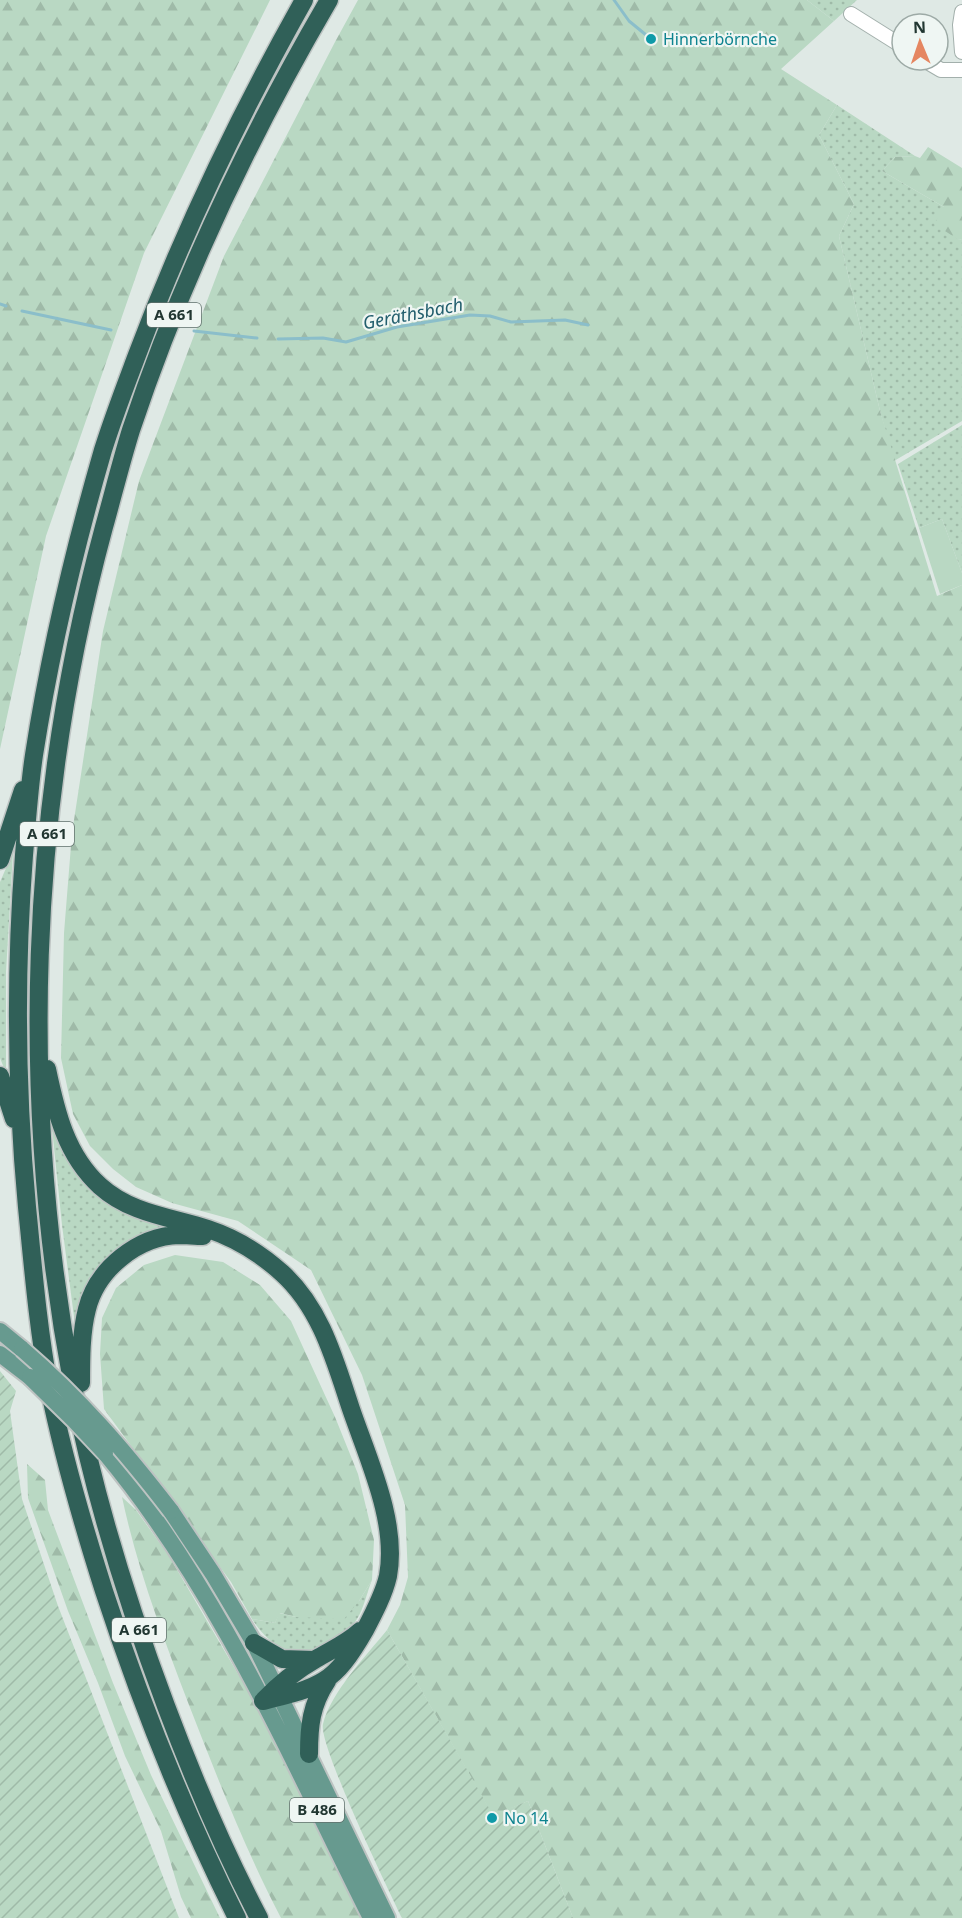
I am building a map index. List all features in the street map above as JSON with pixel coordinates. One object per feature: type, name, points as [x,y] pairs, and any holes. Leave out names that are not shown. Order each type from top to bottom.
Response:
[{"type":"highway","name":"A 661","points":[[2,855],[33,757],[71,569],[103,450],[115,415],[196,211],[234,131],[304,0]]},
{"type":"highway","name":"A 661","points":[[259,1918],[232,1866],[184,1754],[142,1642],[111,1543],[81,1424],[70,1372],[47,1210],[41,1139],[38,1019],[42,894],[47,827],[59,734],[74,651],[123,456],[193,267],[254,137],[328,0]]},
{"type":"highway","name":"A 661","points":[[33,757],[21,892],[18,960],[18,1076],[21,1141],[34,1278],[48,1376],[72,1482],[122,1646],[164,1760],[207,1858],[237,1918]]},
{"type":"highway","points":[[38,1019],[63,1133],[87,1173],[114,1197],[132,1208],[207,1229],[241,1243],[285,1276],[310,1307],[325,1337],[375,1481],[387,1523],[389,1561],[382,1594],[368,1624],[349,1657],[327,1681],[313,1705],[309,1754]]},
{"type":"highway","points":[[0,1076],[21,1141]]},
{"type":"highway","points":[[81,1424],[81,1357],[86,1311],[102,1276],[128,1252],[160,1238],[178,1235],[195,1236],[241,1243]]},
{"type":"highway","points":[[262,1701],[279,1692],[314,1660],[352,1638],[368,1624]]},
{"type":"highway","points":[[254,1642],[288,1660],[314,1660]]},
{"type":"highway","points":[[279,1692],[304,1691],[327,1681]]},
{"type":"main road","name":"B 486","points":[[0,1331],[57,1378],[120,1445],[164,1515],[262,1701],[371,1918]]},
{"type":"main road","name":"B 486","points":[[0,1354],[30,1377],[74,1420],[164,1515],[213,1574],[254,1642],[387,1918]]},
{"type":"street","points":[[962,12],[960,25],[962,52]]},
{"type":"street","points":[[851,14],[890,38]]},
{"type":"green space","points":[[0,0],[270,0],[144,253],[46,536],[0,749]]},
{"type":"green space","points":[[358,0],[807,0],[834,21],[781,69],[837,105],[819,135],[854,204],[839,236],[880,411],[937,596],[962,585],[962,1918],[573,1918],[528,1801],[493,1816],[387,1630],[400,1605],[408,1577],[405,1505],[362,1375],[311,1270],[238,1221],[172,1203],[136,1187],[113,1169],[90,1146],[73,1114],[61,1058],[64,933],[72,833],[103,631],[139,481],[224,256]]},
{"type":"green space","points":[[807,0],[857,0],[834,21]]},
{"type":"green space","points":[[837,105],[915,156],[895,157],[882,171],[944,207],[959,240],[962,239],[962,421],[894,461],[839,236],[854,204],[819,135]]},
{"type":"green space","points":[[928,147],[962,168],[962,239],[959,240],[934,224],[944,207],[882,171],[895,157],[920,158]]},
{"type":"green space","points":[[962,425],[962,573],[942,519],[919,528],[898,464]]},
{"type":"green space","points":[[942,519],[962,573],[962,585],[940,594],[919,528]]},
{"type":"green space","points":[[13,852],[6,972],[6,1073],[0,1058],[0,882]]},
{"type":"green space","points":[[56,1127],[80,1173],[190,1229],[125,1249],[76,1332],[52,1128]]},
{"type":"green space","points":[[175,1255],[223,1262],[260,1285],[291,1321],[358,1474],[374,1540],[372,1580],[344,1619],[296,1617],[280,1613],[275,1623],[252,1619],[231,1582],[104,1409],[100,1354],[102,1318],[116,1288],[144,1265]]},
{"type":"green space","points":[[0,1371],[16,1391],[10,1411],[22,1499],[58,1606],[179,1918],[0,1918]]},
{"type":"green space","points":[[27,1464],[45,1480],[48,1510],[113,1683],[151,1775],[220,1918],[191,1918],[181,1897],[161,1831],[125,1756],[68,1611],[28,1498]]},
{"type":"green space","points":[[122,1497],[136,1510],[169,1556],[255,1703],[361,1918],[281,1918],[232,1813],[179,1679],[143,1576]]},
{"type":"green space","points":[[372,1580],[362,1610],[355,1622],[339,1636],[320,1647],[298,1651],[287,1650],[269,1639],[252,1619],[275,1623],[279,1613],[296,1617],[359,1601]]},
{"type":"green space","points":[[387,1630],[493,1815],[528,1801],[573,1918],[402,1918],[342,1787],[324,1737],[323,1724],[333,1699],[341,1687]]},
{"type":"waterway","points":[[614,0],[629,21],[651,39]]},
{"type":"waterway","name":"Geräthsbach","points":[[0,304],[6,306]]},
{"type":"waterway","name":"Geräthsbach","points":[[22,311],[111,330]]},
{"type":"waterway","name":"Geräthsbach","points":[[278,339],[323,338],[346,342],[397,327],[470,315],[490,316],[511,322],[565,320],[588,325]]},
{"type":"waterway","name":"Geräthsbach","points":[[194,331],[257,338]]},
{"type":"place","name":"Hinnerbörnche","points":[[651,39]]},
{"type":"place","name":"No 14","points":[[492,1818]]}]
